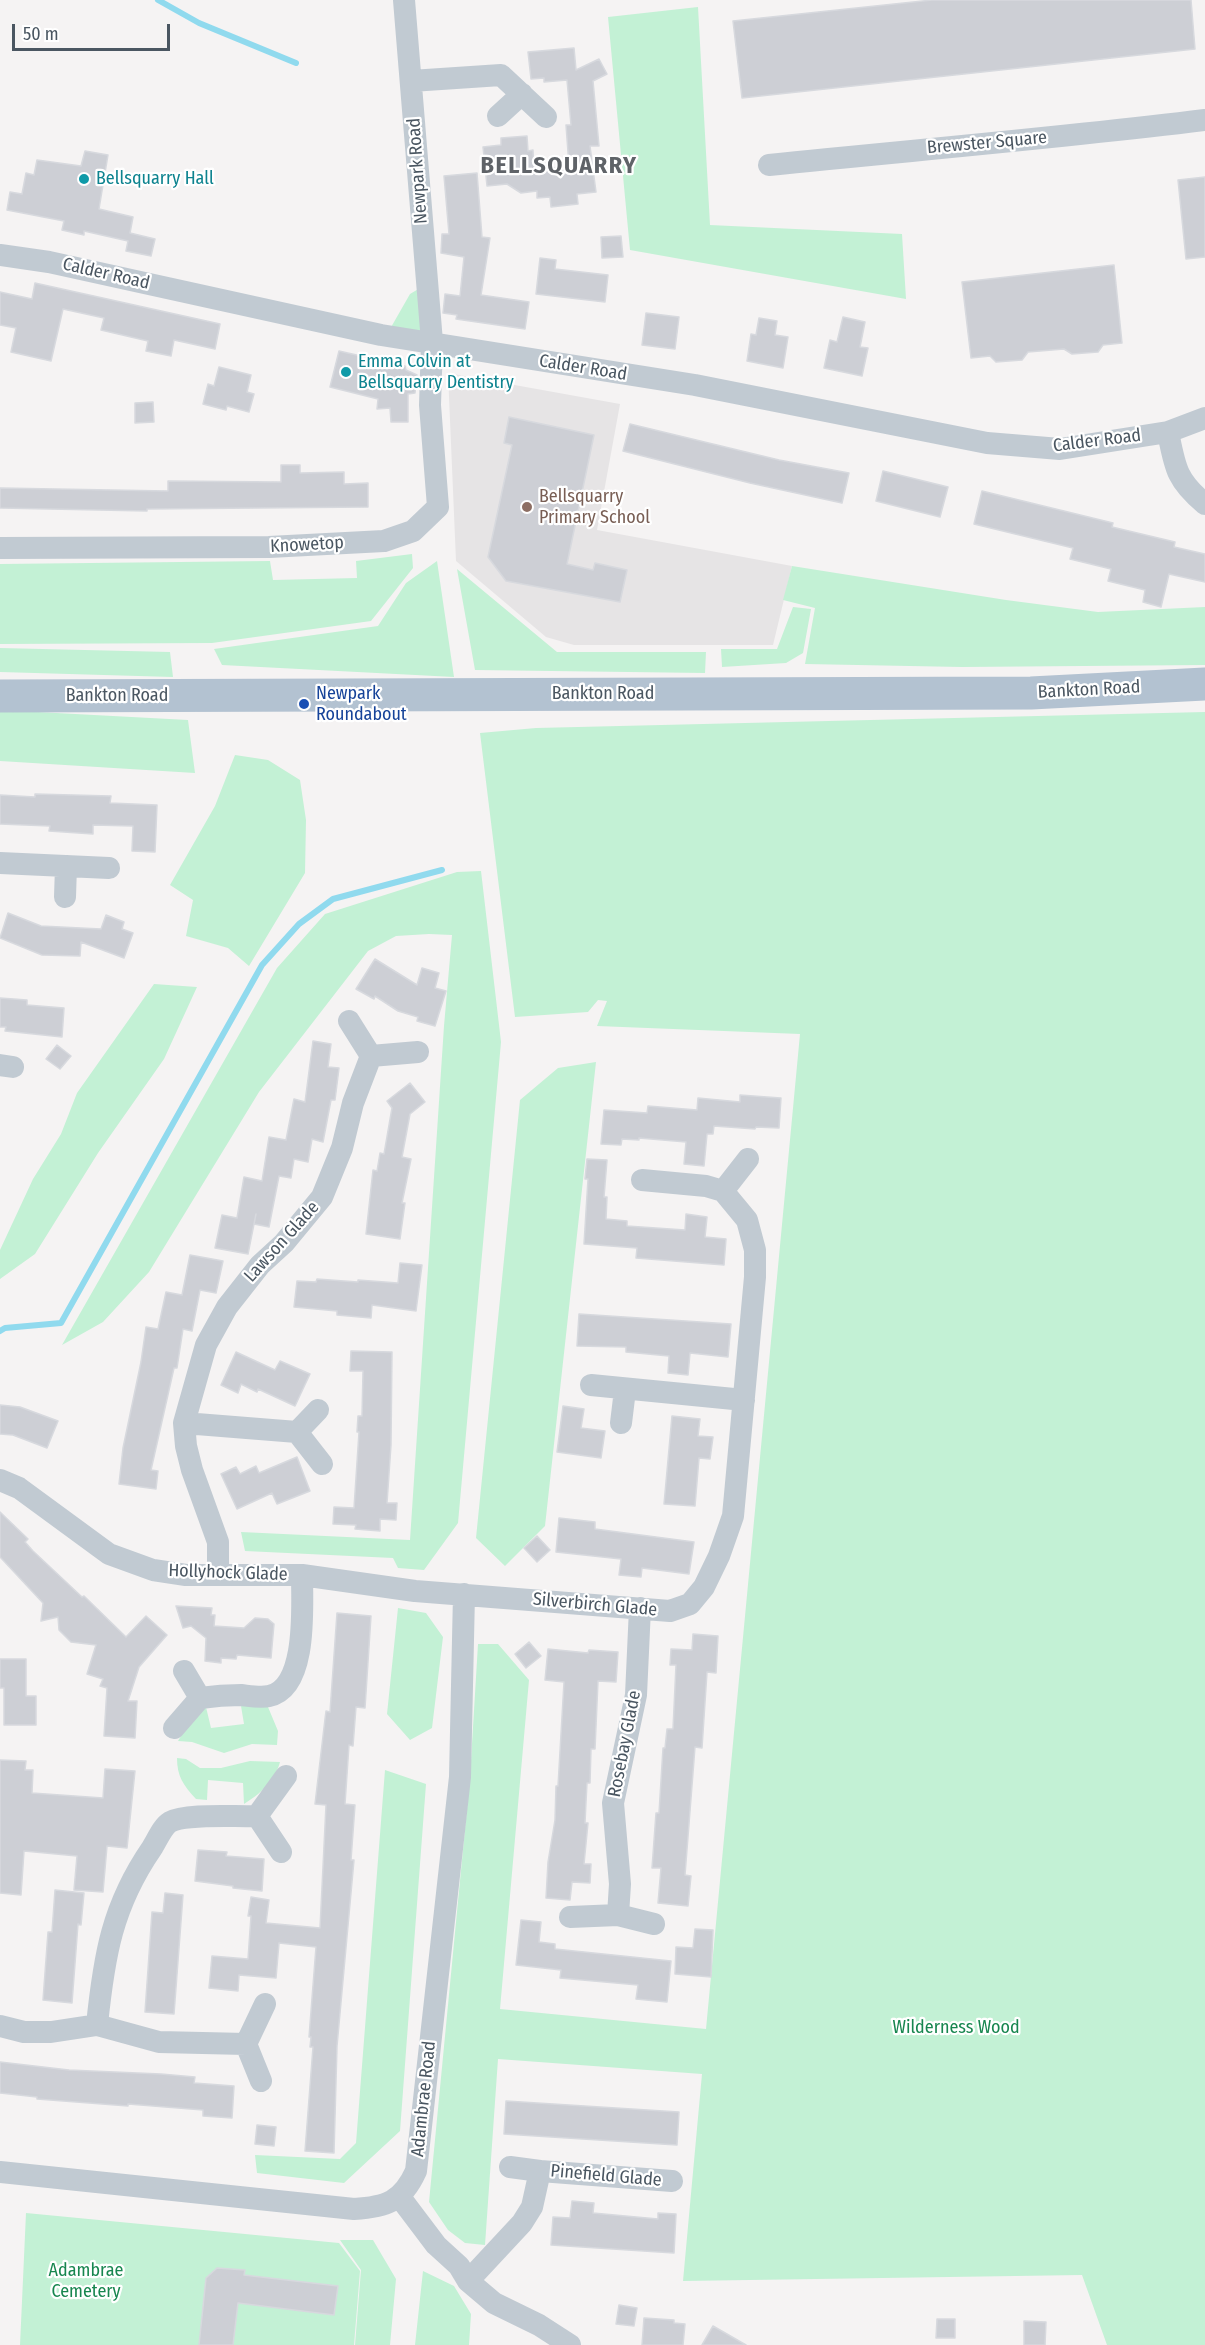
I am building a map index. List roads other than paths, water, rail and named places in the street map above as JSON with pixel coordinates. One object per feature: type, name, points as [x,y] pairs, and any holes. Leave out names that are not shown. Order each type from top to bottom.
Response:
[{"type":"main road","name":"Bankton Road","points":[[0,696],[1019,693],[1205,684]]},
{"type":"street","name":"Newpark Road","points":[[404,0],[432,342]]},
{"type":"street","points":[[411,81],[501,75],[546,117]]},
{"type":"street","points":[[498,116],[522,94]]},
{"type":"street","name":"Brewster Square","points":[[770,165],[1031,138],[1078,136],[1205,120]]},
{"type":"street","name":"Calder Road","points":[[0,255],[49,261],[381,335],[695,385],[987,443],[1060,449],[1168,432],[1205,418]]},
{"type":"street","name":"Knowetop","points":[[0,552],[269,547],[384,541],[413,531],[438,507],[430,405],[432,342]]},
{"type":"street","points":[[1168,432],[1176,469],[1187,490],[1205,504]]},
{"type":"street","points":[[0,862],[109,868]]},
{"type":"street","points":[[65,897],[66,866]]},
{"type":"street","points":[[349,1022],[371,1056],[418,1052]]},
{"type":"street","name":"Lawson Glade","points":[[218,1574],[218,1542],[192,1470],[186,1446],[184,1423],[206,1346],[227,1307],[260,1265],[284,1244],[322,1197],[342,1148],[353,1102],[371,1056]]},
{"type":"street","points":[[642,1180],[706,1186],[723,1191],[748,1159]]},
{"type":"street","name":"Silverbirch Glade","points":[[464,1594],[670,1611],[690,1604],[704,1587],[719,1556],[733,1516],[755,1277],[755,1250],[747,1220],[723,1191]]},
{"type":"street","points":[[591,1385],[744,1400]]},
{"type":"street","points":[[621,1422],[625,1390]]},
{"type":"street","points":[[297,1432],[318,1410]]},
{"type":"street","points":[[184,1423],[297,1432],[322,1464]]},
{"type":"street","name":"Hollyhock Glade","points":[[0,1480],[20,1488],[109,1554],[153,1570],[186,1575],[302,1575],[415,1591],[464,1594]]},
{"type":"street","name":"Hollyhock Glade","points":[[200,1698],[222,1695],[270,1696],[286,1688],[294,1674],[298,1654],[302,1575]]},
{"type":"street","name":"Adambrae Road","points":[[399,2196],[410,2186],[416,2171],[460,1777],[464,1594]]},
{"type":"street","name":"Rosebay Glade","points":[[618,1915],[620,1884],[613,1803],[636,1695],[640,1608]]},
{"type":"street","points":[[174,1728],[200,1698],[184,1671]]},
{"type":"street","points":[[257,1816],[286,1776]]},
{"type":"street","points":[[97,2025],[103,1970],[118,1909],[140,1866],[169,1822],[187,1816],[257,1816]]},
{"type":"street","points":[[257,1816],[281,1852]]},
{"type":"street","points":[[570,1917],[618,1915],[654,1924]]},
{"type":"street","points":[[261,2081],[246,2044],[265,2004]]},
{"type":"street","points":[[0,2026],[24,2032],[51,2032],[97,2025],[159,2042],[246,2044]]},
{"type":"street","name":"Pinefield Glade","points":[[510,2166],[672,2181]]},
{"type":"street","name":"Pinefield Glade","points":[[468,2281],[522,2223],[532,2207],[540,2170]]},
{"type":"street","points":[[0,2172],[354,2210],[376,2208],[390,2203],[399,2196],[436,2245],[459,2266],[468,2281],[494,2303],[538,2325],[570,2345]]},
{"type":"waterway","points":[[158,0],[199,23],[296,63]]},
{"type":"waterway","points":[[0,1331],[5,1328],[61,1323],[262,965],[299,924],[333,899],[442,870]]},
{"type":"place","name":"Bellsquarry Hall","points":[[84,179]]},
{"type":"place","name":"Emma Colvin at Bellsquarry Dentistry","points":[[346,372]]},
{"type":"place","name":"Bellsquarry Primary School","points":[[527,507]]},
{"type":"place","name":"Newpark Roundabout","points":[[304,704]]},
{"type":"district","name":"BELLSQUARRY","points":[[559,166]]},
{"type":"park label","name":"Wilderness Wood","points":[[956,2028]]},
{"type":"park label","name":"Adambrae Cemetery","points":[[86,2281]]}]
